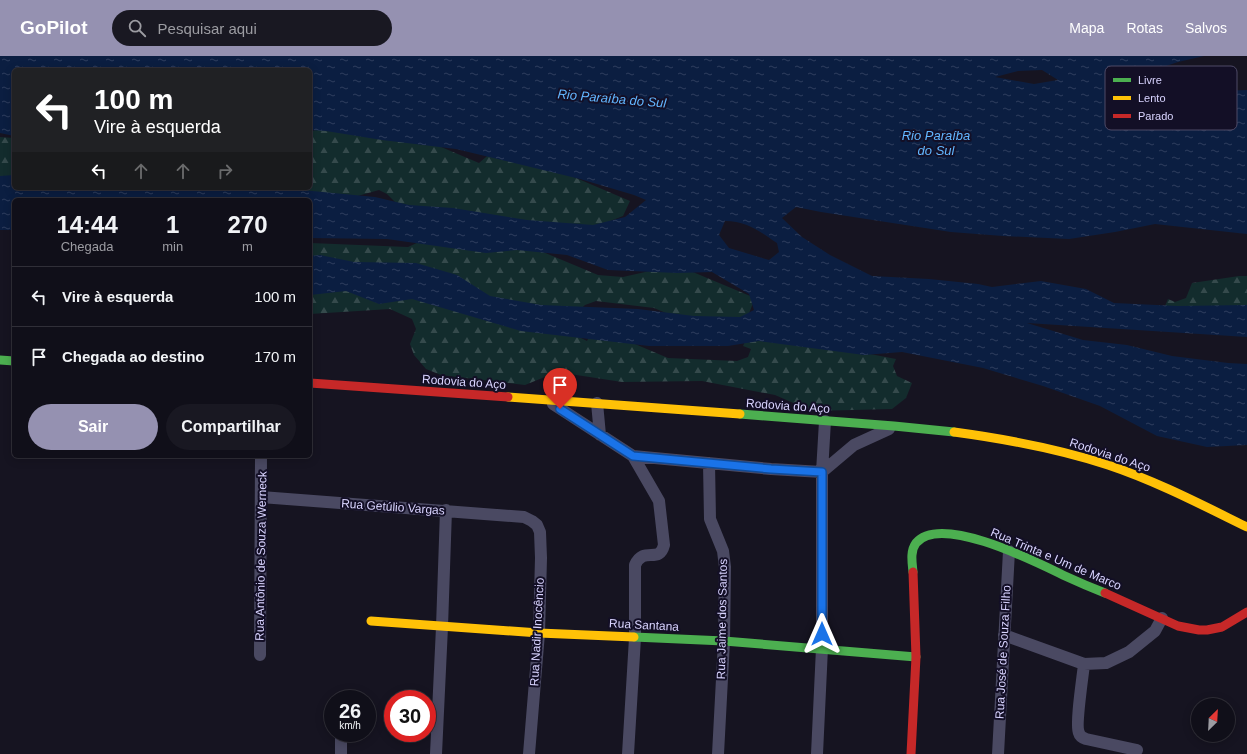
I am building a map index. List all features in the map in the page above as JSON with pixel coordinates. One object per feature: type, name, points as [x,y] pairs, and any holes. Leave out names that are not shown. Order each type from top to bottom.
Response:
[{"type":"main road","points":[[0,360],[12,361]]},
{"type":"main road","name":"Rodovia do Aço","points":[[312,383],[898,426],[1020,443],[1088,459],[1137,476],[1177,492],[1247,527]]},
{"type":"main road","name":"Rua Trinta e Um de Marco","points":[[911,754],[916,657],[912,550],[915,544],[923,536],[935,534],[951,535],[977,540],[1009,551],[1178,626],[1193,630],[1216,630],[1228,625],[1247,612]]},
{"type":"main road","name":"Rua Santana","points":[[371,621],[539,633],[724,641],[916,657]]},
{"type":"street","points":[[544,399],[633,456],[771,469],[822,472],[854,445],[898,426]]},
{"type":"street","points":[[598,403],[600,435]]},
{"type":"street","points":[[817,754],[822,648],[822,472],[825,421]]},
{"type":"street","points":[[628,754],[634,638],[635,565],[638,558],[643,555],[658,555],[663,552],[664,546],[659,501],[633,456]]},
{"type":"street","name":"Rua Antônio de Souza Werneck","points":[[260,655],[261,458]]},
{"type":"street","name":"Rua Jaime dos Santos","points":[[709,463],[710,519],[723,552],[725,563],[724,641],[718,754]]},
{"type":"street","name":"Rua Getúlio Vargas","points":[[260,497],[446,510],[524,518]]},
{"type":"street","points":[[436,754],[446,510]]},
{"type":"street","name":"Rua Nadir Inocêncio","points":[[524,518],[537,525],[540,532],[539,633],[529,754]]},
{"type":"street","name":"Rua José de Souza Filho","points":[[998,754],[1009,551]]},
{"type":"street","points":[[1004,634],[1084,664],[1106,663],[1129,652],[1155,631],[1162,618]]},
{"type":"street","points":[[1084,664],[1078,723],[1079,734],[1086,739],[1137,750]]},
{"type":"street","points":[[341,742],[341,754]]},
{"type":"green space","points":[[318,129],[434,144],[479,163],[493,151],[555,169],[630,201],[623,216],[570,237],[531,247],[598,275],[623,277],[663,268],[688,270],[755,298],[746,321],[706,330],[654,308],[596,301],[585,305],[571,317],[573,334],[587,341],[591,333],[616,336],[668,358],[737,361],[748,357],[751,349],[743,346],[750,331],[896,359],[893,366],[897,376],[912,383],[906,398],[892,409],[812,411],[775,395],[702,381],[622,382],[557,372],[525,385],[441,375],[426,369],[414,355],[410,344],[416,329],[412,319],[390,309],[312,314],[312,243],[408,247],[419,242],[417,224],[387,194],[379,190],[329,204],[312,200],[312,198],[262,198],[236,190],[312,190],[312,131]]},
{"type":"green space","points":[[0,137],[12,138],[12,183],[0,184]]},
{"type":"green space","points":[[1247,276],[1247,310],[1165,306],[1168,299],[1175,302],[1186,298],[1192,283]]},
{"type":"water","name":"Rio Paraíba do Sul","points":[[0,56],[1204,56],[1166,66],[1105,66],[1105,130],[1237,130],[1237,90],[1247,90],[1247,234],[1155,224],[1069,239],[1003,236],[951,232],[796,207],[782,218],[802,237],[830,255],[872,276],[929,279],[978,284],[992,287],[1041,281],[1086,289],[1114,303],[1178,306],[1247,305],[1247,337],[1027,323],[1083,340],[1127,345],[1172,356],[1247,364],[1247,445],[1207,447],[1157,436],[1100,406],[1043,386],[983,368],[902,352],[864,355],[759,341],[728,346],[649,346],[521,331],[412,299],[379,304],[346,291],[312,295],[312,256],[320,255],[354,262],[416,263],[457,275],[490,296],[541,305],[638,309],[694,316],[740,317],[754,310],[749,294],[712,272],[677,273],[608,270],[567,255],[517,250],[486,253],[387,239],[312,238],[312,198],[12,198],[12,230],[0,230],[0,176],[12,175],[12,190],[302,190],[375,197],[409,205],[453,208],[527,220],[593,225],[625,217],[646,200],[580,179],[456,149],[312,130],[312,68],[12,68],[12,136],[0,133]],"holes":[[[1042,70],[1058,80],[1034,84],[995,77],[1018,71]],[[725,221],[733,221],[746,225],[777,243],[779,252],[769,260],[729,248],[719,235]]]},
{"type":"traffic: fast","points":[[0,360],[12,361]]},
{"type":"traffic: fast","points":[[740,414],[954,432]]},
{"type":"traffic: fast","points":[[913,572],[912,553],[916,543],[928,535],[946,534],[967,537],[990,543],[1105,593]]},
{"type":"traffic: fast","points":[[634,637],[724,641],[916,657]]},
{"type":"traffic: slow","points":[[508,397],[740,414]]},
{"type":"traffic: slow","points":[[954,432],[1032,445],[1071,454],[1108,465],[1161,486],[1247,527]]},
{"type":"traffic: slow","points":[[371,621],[539,633],[634,637]]},
{"type":"traffic: jam","points":[[312,383],[508,397]]},
{"type":"traffic: jam","points":[[911,754],[916,657],[913,572]]},
{"type":"traffic: jam","points":[[1105,593],[1178,626],[1199,630],[1222,627],[1247,612]]},
{"type":"route","points":[[560,409],[633,456],[771,469],[822,472],[822,634]]}]
